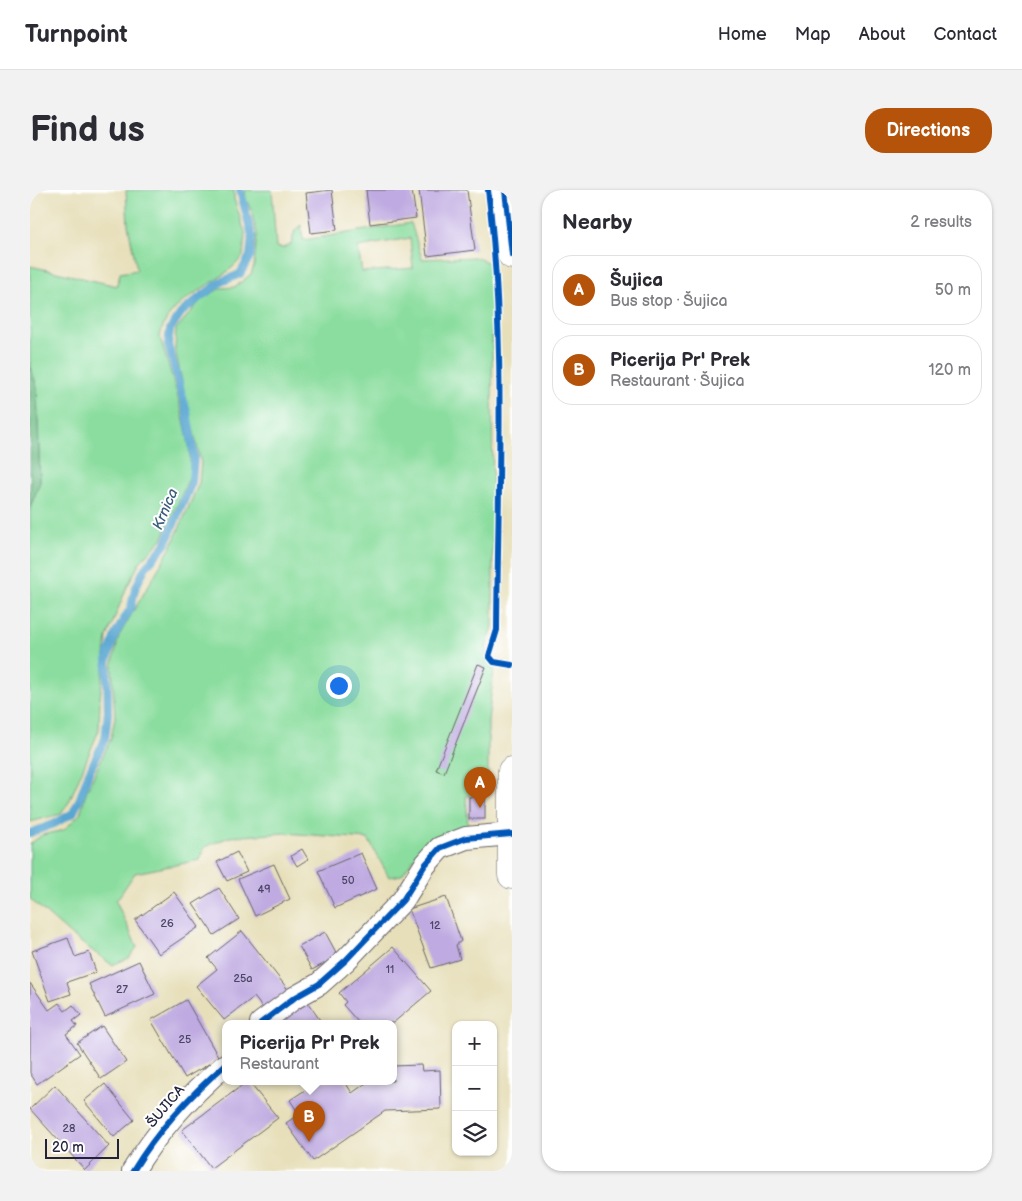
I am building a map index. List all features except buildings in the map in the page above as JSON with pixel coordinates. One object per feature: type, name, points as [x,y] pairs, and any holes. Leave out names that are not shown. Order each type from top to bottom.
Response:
[{"type":"street","points":[[505,190],[512,255]]},
{"type":"street","points":[[512,771],[512,875]]},
{"type":"street","points":[[265,1020],[294,998],[320,984],[346,960],[403,900],[425,865],[440,848],[466,838],[511,834]]},
{"type":"street","name":"ŠUJICA","points":[[133,1171],[151,1142],[196,1090],[222,1068]]},
{"type":"green space","points":[[126,190],[234,190],[234,199],[245,233],[243,256],[233,267],[183,302],[164,323],[160,337],[186,428],[189,447],[189,478],[162,539],[140,562],[126,589],[107,637],[100,698],[99,730],[69,802],[61,814],[30,822],[30,508],[40,482],[37,388],[30,363],[30,266],[117,286],[120,273],[137,270],[128,225]]},
{"type":"green space","points":[[245,190],[272,190],[276,247],[283,248],[291,244],[295,230],[301,225],[303,240],[411,223],[422,259],[475,257],[492,264],[493,627],[486,647],[487,662],[494,669],[488,721],[488,795],[466,796],[468,826],[429,843],[402,875],[389,877],[368,839],[285,833],[229,837],[205,847],[200,860],[135,873],[116,901],[137,947],[129,958],[112,965],[71,935],[30,899],[30,844],[42,835],[64,830],[80,814],[87,790],[111,739],[115,717],[112,666],[119,636],[171,547],[199,483],[201,463],[175,350],[176,329],[202,299],[221,288],[235,287],[251,274],[254,266],[257,234]],"holes":[[[410,238],[413,268],[362,272],[358,247]]]},
{"type":"green space","points":[[30,363],[37,388],[40,482],[30,508]]},
{"type":"waterway","name":"Krnica","points":[[30,833],[54,824],[73,813],[80,798],[88,774],[105,739],[108,712],[107,661],[115,635],[131,607],[135,589],[145,568],[165,545],[192,482],[194,456],[187,412],[168,345],[170,329],[181,313],[199,298],[221,282],[240,274],[250,256],[252,236],[240,190]]},
{"type":"cycle path","points":[[488,190],[497,299],[500,410],[497,630],[489,656],[494,662],[512,665]]},
{"type":"cycle path","points":[[505,190],[512,255]]},
{"type":"cycle path","points":[[265,1020],[294,998],[319,984],[346,960],[403,900],[425,865],[440,848],[466,838],[511,834]]},
{"type":"cycle path","points":[[133,1171],[153,1141],[175,1114],[222,1068]]},
{"type":"place","name":"Šujica","points":[[480,808]]},
{"type":"place","name":"Picerija Pr' Prek","points":[[309,1142]]}]
